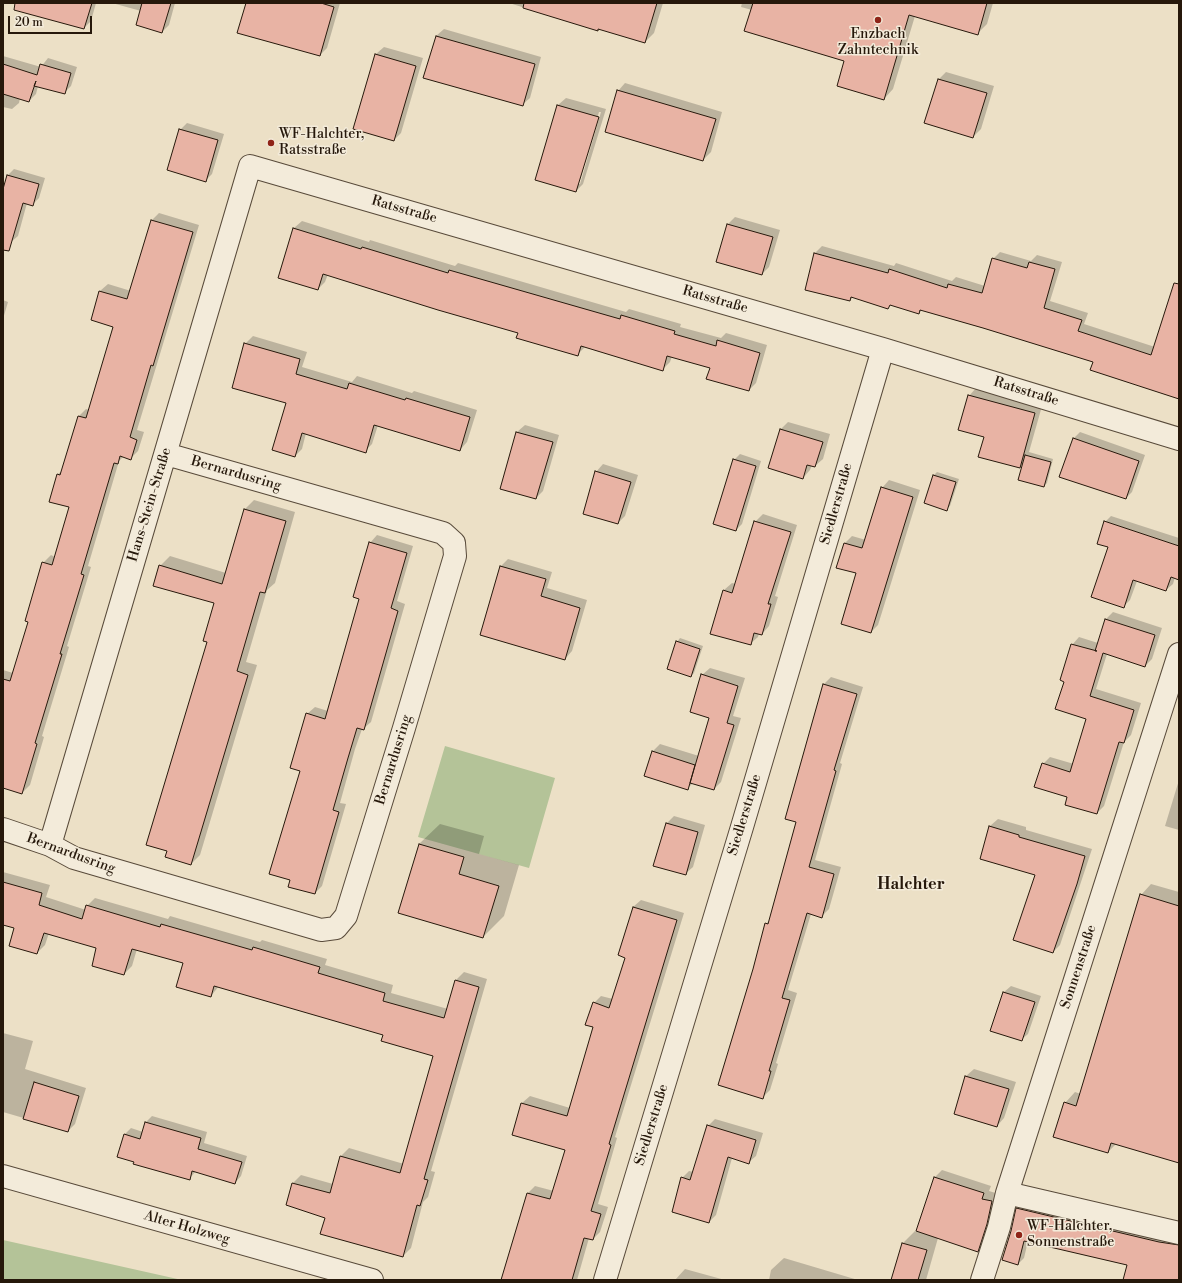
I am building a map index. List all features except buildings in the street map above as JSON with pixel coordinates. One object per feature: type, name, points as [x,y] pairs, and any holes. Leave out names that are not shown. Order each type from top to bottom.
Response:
[{"type":"street","name":"Ratsstraße","points":[[250,166],[884,348],[1179,439]]},
{"type":"street","name":"Hans-Stein-Straße","points":[[50,845],[250,166]]},
{"type":"street","name":"Siedlerstraße","points":[[605,1280],[744,820],[884,348]]},
{"type":"street","name":"Bernardusring","points":[[3,829],[50,845],[74,858],[321,930],[336,928],[346,916],[455,556],[454,543],[443,534],[166,454]]},
{"type":"street","name":"Sonnenstraße","points":[[982,1280],[1000,1227],[1008,1193],[1179,654]]},
{"type":"street","name":"Alter Holzweg","points":[[3,1176],[372,1280]]},
{"type":"street","points":[[1008,1193],[1179,1233]]},
{"type":"green space","points":[[445,746],[555,778],[529,868],[418,837]]},
{"type":"green space","points":[[3,1240],[182,1280],[3,1280]]},
{"type":"place","name":"Enzbach Zahntechnik","points":[[878,20]]},
{"type":"place","name":"WF-Halchter, Ratsstraße","points":[[271,143]]},
{"type":"place","name":"WF-Halchter, Sonnenstraße","points":[[1019,1235]]},
{"type":"district","name":"Halchter","points":[[911,885]]}]
